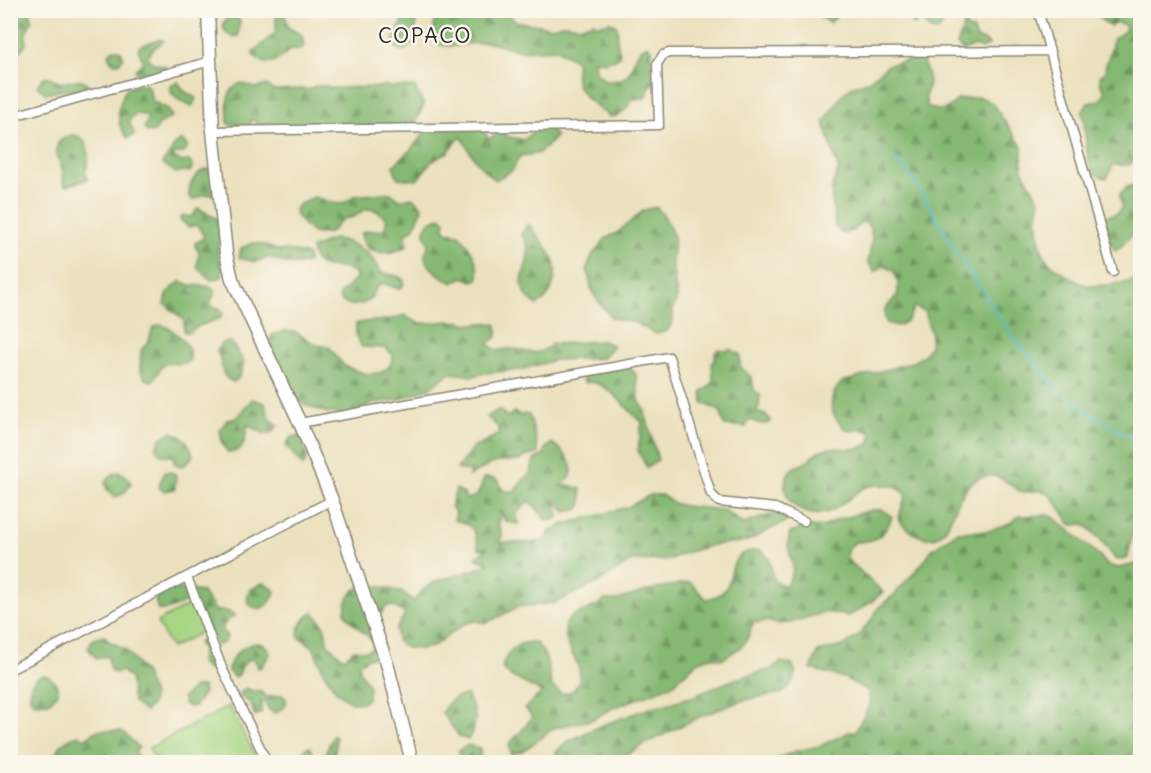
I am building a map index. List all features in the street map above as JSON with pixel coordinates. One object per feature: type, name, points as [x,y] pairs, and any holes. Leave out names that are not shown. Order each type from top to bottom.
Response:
[{"type":"street","points":[[208,10],[213,131],[226,253],[232,279],[300,423],[332,500],[388,667],[412,762]]},
{"type":"street","points":[[1038,10],[1113,273]]},
{"type":"street","points":[[213,131],[659,125],[657,64],[663,55],[669,53],[1049,51]]},
{"type":"street","points":[[10,117],[211,61]]},
{"type":"street","points":[[300,423],[669,357],[711,494],[719,502],[775,508],[804,521]]},
{"type":"street","points":[[10,670],[332,500]]},
{"type":"street","points":[[187,577],[222,668],[267,762]]},
{"type":"green space","points":[[11,10],[33,11],[30,11],[32,21],[26,32],[26,44],[18,54],[11,89]]},
{"type":"green space","points":[[903,10],[921,11],[914,25]]},
{"type":"green space","points":[[436,11],[515,11],[510,16],[515,21],[551,27],[563,24],[582,26],[593,22],[598,25],[610,22],[615,24],[618,30],[617,41],[620,53],[618,58],[605,62],[594,60],[594,67],[598,75],[606,81],[624,77],[629,73],[636,55],[647,45],[652,50],[655,78],[645,98],[632,99],[624,111],[610,117],[581,92],[576,79],[576,61],[557,49],[520,51],[485,42],[453,46],[440,45],[433,35]]},
{"type":"green space","points":[[818,11],[837,11],[837,15],[829,23],[820,16]]},
{"type":"green space","points":[[929,11],[965,11],[958,19],[947,16],[940,29],[935,32],[924,23],[924,17]]},
{"type":"green space","points":[[1081,11],[1140,11],[1140,116],[1137,128],[1141,140],[1140,156],[1129,165],[1113,165],[1106,178],[1096,175],[1089,164],[1082,112],[1088,103],[1100,101],[1105,92],[1100,76],[1105,72],[1112,40],[1126,30],[1125,25],[1115,22],[1110,26],[1093,12]]},
{"type":"green space","points":[[280,13],[285,16],[289,28],[302,35],[304,45],[301,50],[291,49],[273,62],[264,62],[253,55],[253,52],[276,32],[276,17]]},
{"type":"green space","points":[[407,15],[413,17],[416,22],[415,43],[404,50],[394,45],[393,39]]},
{"type":"green space","points":[[236,17],[240,21],[238,36],[232,37],[223,27],[226,19]]},
{"type":"green space","points":[[964,25],[971,31],[973,29],[977,39],[989,45],[982,49],[975,46],[963,51],[957,45]]},
{"type":"green space","points":[[159,39],[164,41],[147,57],[153,63],[166,66],[166,69],[140,77],[135,70],[143,62],[138,49],[140,46]]},
{"type":"green space","points":[[113,49],[119,49],[123,56],[119,63],[113,63],[109,59],[109,53]]},
{"type":"green space","points":[[922,60],[926,70],[929,81],[927,107],[936,110],[944,109],[958,99],[981,97],[992,103],[1022,146],[1022,170],[1040,201],[1038,231],[1044,255],[1050,263],[1071,278],[1091,286],[1140,279],[1140,515],[1132,535],[1128,558],[1116,560],[1101,540],[1084,524],[1072,525],[1047,493],[1020,491],[996,476],[982,477],[974,481],[962,494],[946,528],[941,534],[928,538],[908,529],[898,518],[906,496],[898,487],[880,485],[866,487],[836,508],[822,514],[803,511],[793,505],[788,497],[785,489],[786,480],[793,468],[824,449],[856,449],[869,444],[872,433],[862,429],[848,431],[834,414],[833,395],[842,382],[913,362],[923,356],[930,346],[931,334],[924,311],[914,307],[908,320],[898,326],[886,323],[884,311],[898,294],[898,282],[894,271],[884,266],[875,272],[868,262],[872,240],[871,228],[862,221],[854,230],[843,234],[835,227],[832,185],[839,171],[824,122],[843,94],[851,87],[870,80],[888,65]]},
{"type":"green space","points":[[44,77],[50,77],[61,83],[78,80],[88,84],[80,94],[63,90],[46,94],[37,86]]},
{"type":"green space","points":[[178,82],[185,92],[196,99],[192,106],[172,94],[170,86]]},
{"type":"green space","points":[[241,83],[255,88],[268,85],[272,90],[311,89],[315,86],[328,86],[329,88],[386,85],[388,87],[415,87],[424,105],[415,123],[343,128],[268,125],[258,127],[254,119],[250,127],[228,124],[229,95]]},
{"type":"green space","points":[[144,84],[149,87],[152,101],[168,109],[172,117],[161,123],[154,132],[149,133],[144,129],[148,118],[135,114],[129,121],[135,135],[127,138],[120,125],[118,110],[127,88]]},
{"type":"green space","points":[[539,126],[550,129],[556,137],[540,153],[520,156],[512,171],[495,180],[475,160],[461,136],[448,152],[431,162],[417,180],[398,178],[393,166],[426,131],[463,127],[485,132],[488,139],[503,132],[506,136],[524,140]]},
{"type":"green space","points":[[72,135],[83,139],[88,149],[85,173],[88,179],[66,186],[63,182],[64,175],[56,150],[63,139]]},
{"type":"green space","points":[[181,140],[188,146],[185,152],[175,154],[173,157],[182,162],[189,161],[193,166],[190,172],[176,173],[162,163]]},
{"type":"green space","points":[[206,169],[212,170],[215,194],[204,195],[193,200],[189,196],[191,183],[199,173]]},
{"type":"green space","points":[[1140,185],[1140,236],[1133,234],[1115,251],[1107,233],[1104,217],[1118,213],[1122,207],[1119,196],[1126,187]]},
{"type":"green space","points":[[390,193],[400,200],[412,197],[422,208],[415,227],[406,234],[407,246],[393,251],[372,250],[363,241],[361,233],[384,230],[387,219],[377,211],[364,210],[354,217],[342,219],[330,233],[319,234],[313,233],[296,216],[295,210],[298,205],[314,197],[338,204],[354,196]]},
{"type":"green space","points":[[656,207],[664,216],[674,237],[672,262],[677,298],[673,309],[673,321],[667,331],[655,334],[636,323],[612,318],[592,291],[587,268],[592,256],[606,238],[617,233],[644,210]]},
{"type":"green space","points":[[198,208],[216,218],[221,235],[217,253],[223,267],[222,277],[211,280],[197,267],[199,253],[195,243],[203,239],[203,234],[197,225],[188,227],[180,219],[184,215],[192,217]]},
{"type":"green space","points":[[441,217],[445,221],[444,227],[447,232],[459,234],[470,249],[476,261],[478,279],[473,281],[463,277],[453,283],[436,272],[426,261],[425,255],[429,243],[425,234],[426,226],[432,220]]},
{"type":"green space","points":[[528,224],[550,253],[555,269],[555,278],[549,293],[545,300],[537,305],[527,296],[522,279],[528,254],[527,244],[521,234]]},
{"type":"green space","points":[[333,239],[348,242],[363,250],[381,272],[399,276],[404,280],[403,286],[398,289],[382,283],[377,286],[372,297],[363,304],[347,304],[340,300],[340,294],[356,278],[355,273],[348,269],[322,266],[317,263],[311,249]]},
{"type":"green space","points":[[253,243],[279,251],[287,250],[308,255],[308,263],[289,264],[271,257],[255,262],[239,258],[241,248]]},
{"type":"green space","points":[[181,281],[190,285],[213,288],[214,296],[210,302],[213,307],[223,312],[221,318],[199,326],[189,333],[184,332],[184,320],[165,304],[168,292]]},
{"type":"green space","points":[[404,315],[421,323],[450,321],[497,325],[497,337],[488,344],[498,351],[514,349],[539,352],[552,344],[602,341],[613,345],[603,358],[555,360],[520,370],[473,376],[450,373],[431,387],[398,400],[371,403],[351,415],[328,413],[305,405],[295,398],[288,390],[267,347],[272,335],[283,331],[296,332],[316,345],[329,347],[344,366],[366,374],[380,373],[389,367],[394,356],[385,348],[362,347],[356,336],[356,324]]},
{"type":"green space","points":[[162,325],[182,339],[190,354],[190,360],[182,364],[165,364],[152,381],[145,379],[140,369],[141,350],[149,341],[152,330]]},
{"type":"green space","points":[[231,342],[244,362],[240,376],[234,382],[223,373],[217,351],[222,343]]},
{"type":"green space","points":[[719,349],[727,351],[730,349],[740,354],[740,366],[752,378],[754,390],[760,395],[756,413],[765,414],[771,420],[770,423],[760,424],[751,420],[747,422],[746,427],[725,426],[720,411],[703,403],[702,391],[711,386],[712,362],[715,361],[715,353]]},
{"type":"green space","points":[[618,365],[636,374],[639,400],[644,409],[658,460],[647,468],[638,451],[642,422],[607,389],[592,382],[584,383],[581,375]]},
{"type":"green space","points":[[252,399],[265,403],[269,418],[278,425],[273,432],[264,434],[248,425],[242,446],[228,453],[222,443],[220,430],[227,420],[236,418]]},
{"type":"green space","points":[[499,409],[507,417],[514,412],[519,415],[529,414],[538,454],[518,461],[491,464],[469,476],[470,471],[457,469],[472,448],[499,434],[498,427],[487,417]]},
{"type":"green space","points":[[171,432],[186,440],[190,447],[193,456],[185,465],[179,466],[174,463],[174,457],[161,454],[156,448],[161,438]]},
{"type":"green space","points":[[301,435],[307,458],[303,466],[286,446],[290,438]]},
{"type":"green space","points":[[552,443],[563,452],[572,471],[568,480],[560,486],[569,485],[581,489],[582,503],[579,509],[566,512],[554,500],[559,516],[554,520],[545,520],[529,501],[517,513],[518,524],[505,521],[500,510],[499,528],[502,537],[498,542],[543,541],[550,532],[562,525],[628,507],[650,495],[662,495],[673,503],[685,506],[723,510],[743,524],[775,514],[786,515],[787,521],[748,541],[712,545],[668,560],[631,561],[601,581],[554,603],[518,607],[486,623],[475,621],[464,624],[432,647],[407,648],[397,641],[396,629],[405,614],[393,606],[387,606],[376,619],[381,648],[374,657],[359,664],[359,671],[369,686],[368,698],[364,702],[352,703],[337,692],[324,673],[313,647],[298,636],[305,619],[313,612],[316,615],[324,626],[327,643],[340,656],[345,658],[354,650],[367,651],[372,648],[373,643],[370,639],[345,613],[350,595],[361,587],[376,586],[402,593],[413,602],[421,592],[438,581],[488,564],[476,558],[487,548],[479,549],[470,526],[454,520],[456,513],[451,506],[456,489],[464,494],[466,499],[471,498],[479,492],[484,478],[491,478],[499,481],[503,491],[514,491],[531,472],[534,460],[544,455],[545,449]]},
{"type":"green space","points":[[119,472],[124,474],[131,483],[124,493],[114,497],[105,483],[113,474]]},
{"type":"green space","points":[[165,472],[176,475],[175,489],[164,491],[159,488]]},
{"type":"green space","points":[[871,510],[883,510],[892,517],[886,529],[874,539],[855,542],[847,550],[847,559],[883,592],[870,603],[849,616],[825,612],[790,623],[778,624],[766,621],[753,623],[742,646],[722,659],[711,657],[699,661],[672,685],[613,708],[591,720],[554,728],[523,751],[511,754],[509,744],[532,717],[525,708],[542,692],[510,676],[502,668],[513,648],[523,643],[535,642],[546,658],[552,686],[562,694],[573,691],[580,677],[578,665],[566,639],[565,625],[572,616],[605,600],[617,600],[653,589],[690,582],[706,599],[718,595],[725,589],[738,557],[746,552],[760,550],[769,558],[774,581],[785,586],[793,571],[788,541],[790,533],[801,528],[825,526]]},
{"type":"green space","points":[[1051,515],[1100,556],[1107,565],[1119,568],[1140,563],[1140,762],[769,762],[796,751],[820,746],[849,732],[855,732],[870,704],[868,691],[844,678],[811,669],[818,652],[843,646],[859,635],[878,608],[895,594],[931,550],[957,532],[988,531],[1010,523],[1019,516]]},
{"type":"green space","points":[[262,583],[275,591],[269,603],[256,609],[248,603],[247,595],[250,590]]},
{"type":"green space","points":[[173,588],[202,592],[217,612],[223,610],[234,614],[234,617],[223,626],[223,631],[227,636],[225,642],[217,645],[194,601],[158,610],[155,599],[159,594]]},
{"type":"green space","points":[[192,603],[207,629],[171,648],[157,622]]},
{"type":"green space","points":[[105,636],[109,641],[125,649],[145,674],[153,695],[152,704],[145,712],[133,702],[130,678],[121,671],[115,673],[110,670],[108,657],[97,659],[88,648],[94,639]]},
{"type":"green space","points":[[203,639],[208,642],[217,665],[213,669],[208,670],[201,664],[202,650],[198,643]]},
{"type":"green space","points":[[257,643],[266,646],[270,654],[258,668],[253,659],[247,660],[239,675],[234,677],[228,671],[235,656],[247,646]]},
{"type":"green space","points":[[780,662],[792,664],[796,674],[791,685],[782,693],[744,700],[699,717],[615,762],[553,762],[557,751],[566,742],[600,726],[644,710],[691,697],[735,679],[771,669]]},
{"type":"green space","points":[[44,675],[55,682],[58,694],[48,702],[34,703],[30,698],[31,686],[34,680]]},
{"type":"green space","points":[[194,687],[203,687],[204,692],[195,706],[189,707],[184,704],[183,698]]},
{"type":"green space","points":[[246,688],[253,691],[258,690],[267,697],[282,695],[286,699],[286,705],[276,713],[261,702],[261,713],[255,716],[250,702],[245,700],[240,693]]},
{"type":"green space","points":[[467,694],[475,717],[474,727],[468,740],[460,737],[442,713],[452,700]]},
{"type":"green space","points":[[229,706],[258,761],[157,762],[149,748]]},
{"type":"green space","points":[[98,730],[122,731],[139,748],[135,752],[140,762],[120,762],[112,758],[103,762],[51,762],[58,749],[68,739],[79,735],[84,739]]},
{"type":"green space","points":[[333,736],[336,737],[336,746],[332,760],[299,762],[307,747],[310,747],[316,759],[324,757]]},
{"type":"green space","points":[[468,745],[480,748],[481,762],[460,762],[458,751]]},
{"type":"waterway","points":[[895,158],[915,182],[955,250],[1011,334],[1061,394],[1117,430],[1140,441]]},
{"type":"district","name":"COPACO","points":[[425,36]]}]
